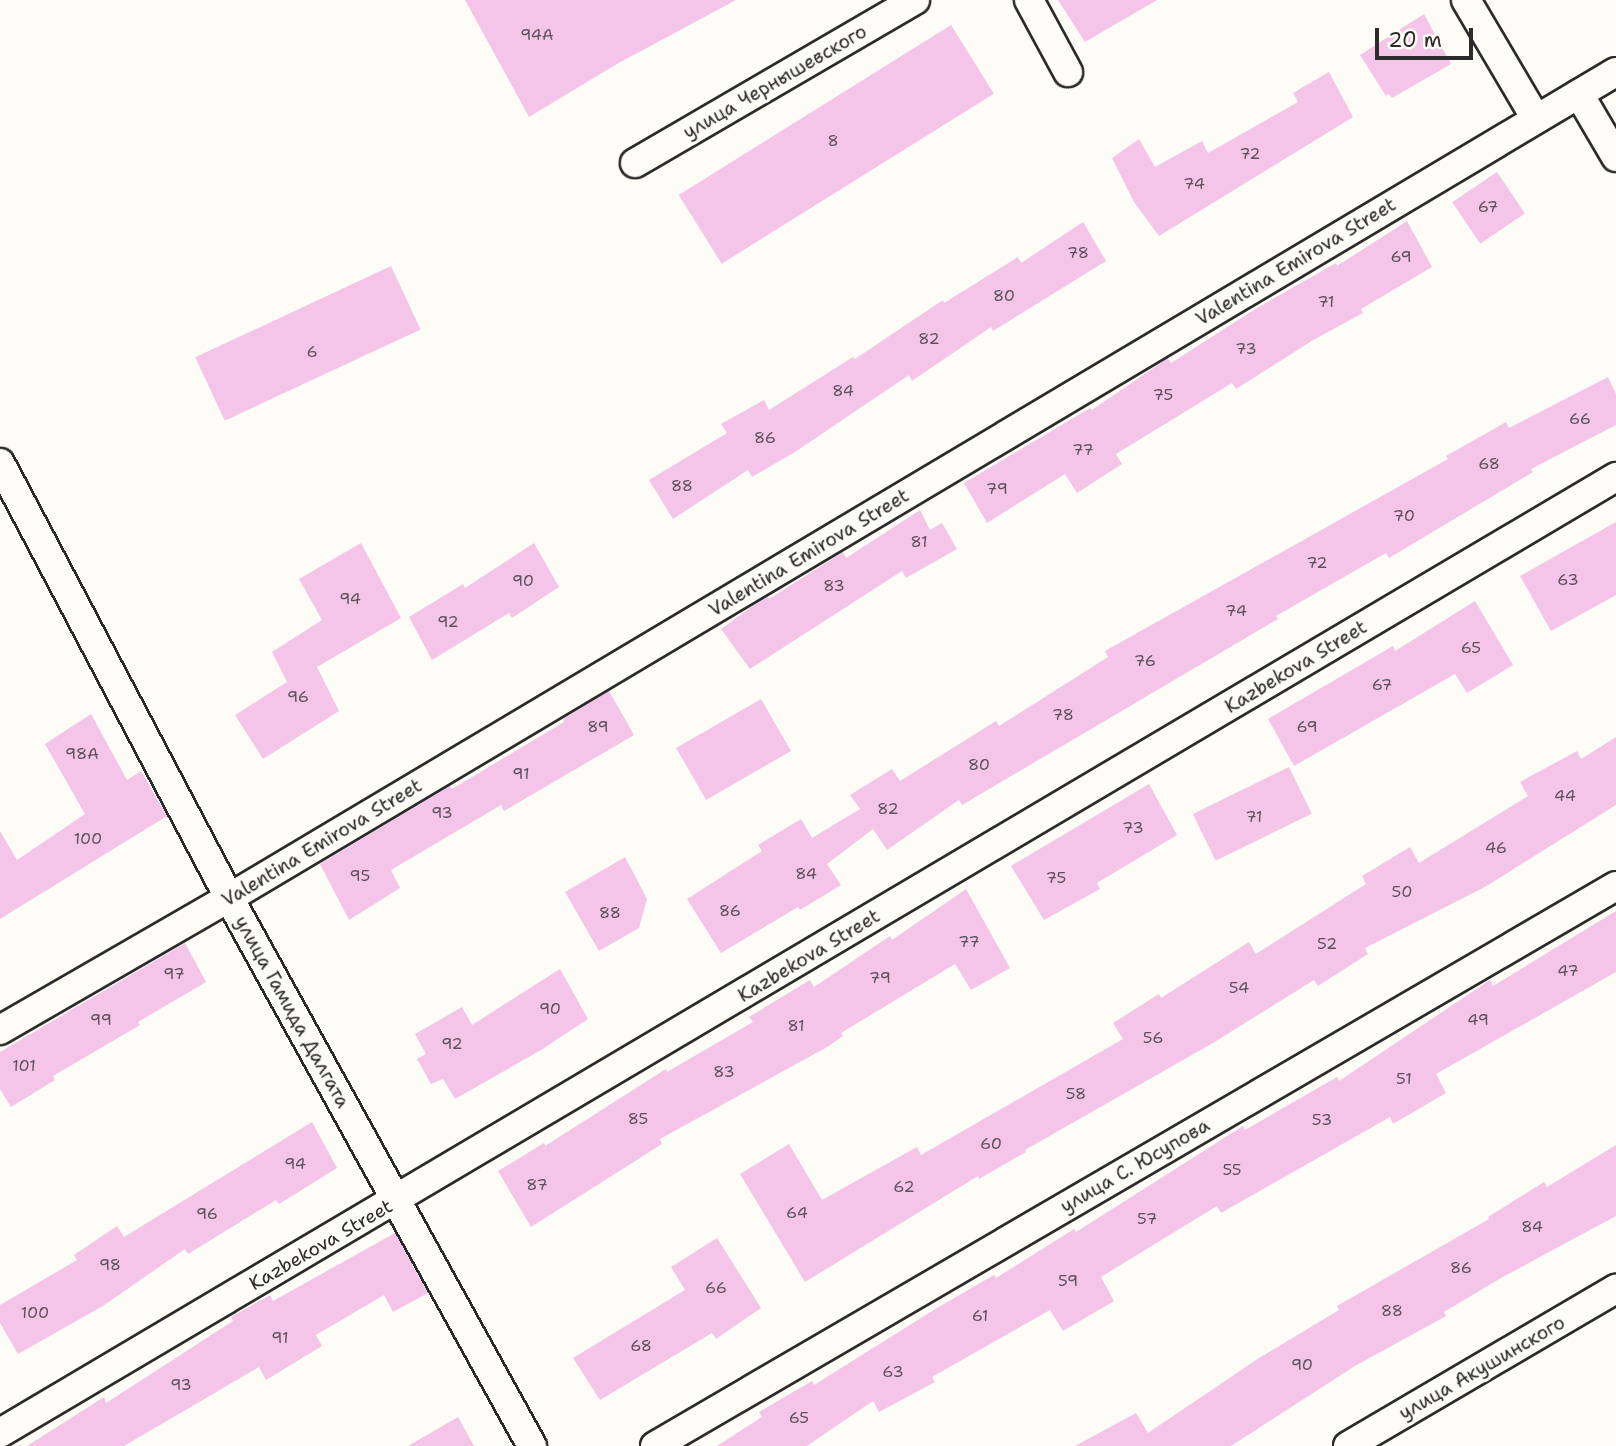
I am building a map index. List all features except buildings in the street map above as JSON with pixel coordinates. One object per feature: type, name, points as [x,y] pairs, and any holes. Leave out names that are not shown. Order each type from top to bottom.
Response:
[{"type":"street","name":"улица Чернышевского","points":[[635,163],[915,0]]},
{"type":"street","points":[[1029,0],[1068,72]]},
{"type":"street","points":[[1466,0],[1536,119]]},
{"type":"street","name":"Valentina Emirova Street","points":[[0,1030],[229,898],[1616,72]]},
{"type":"street","points":[[1578,94],[1616,157]]},
{"type":"street","name":"улица Гамида Далгата","points":[[0,463],[229,898],[532,1446]]},
{"type":"street","name":"Kazbekova Street","points":[[0,1433],[1616,477]]},
{"type":"street","name":"улица С. Юсупова","points":[[655,1446],[1616,886]]},
{"type":"street","name":"улица Акушинского","points":[[1348,1446],[1616,1289]]}]
